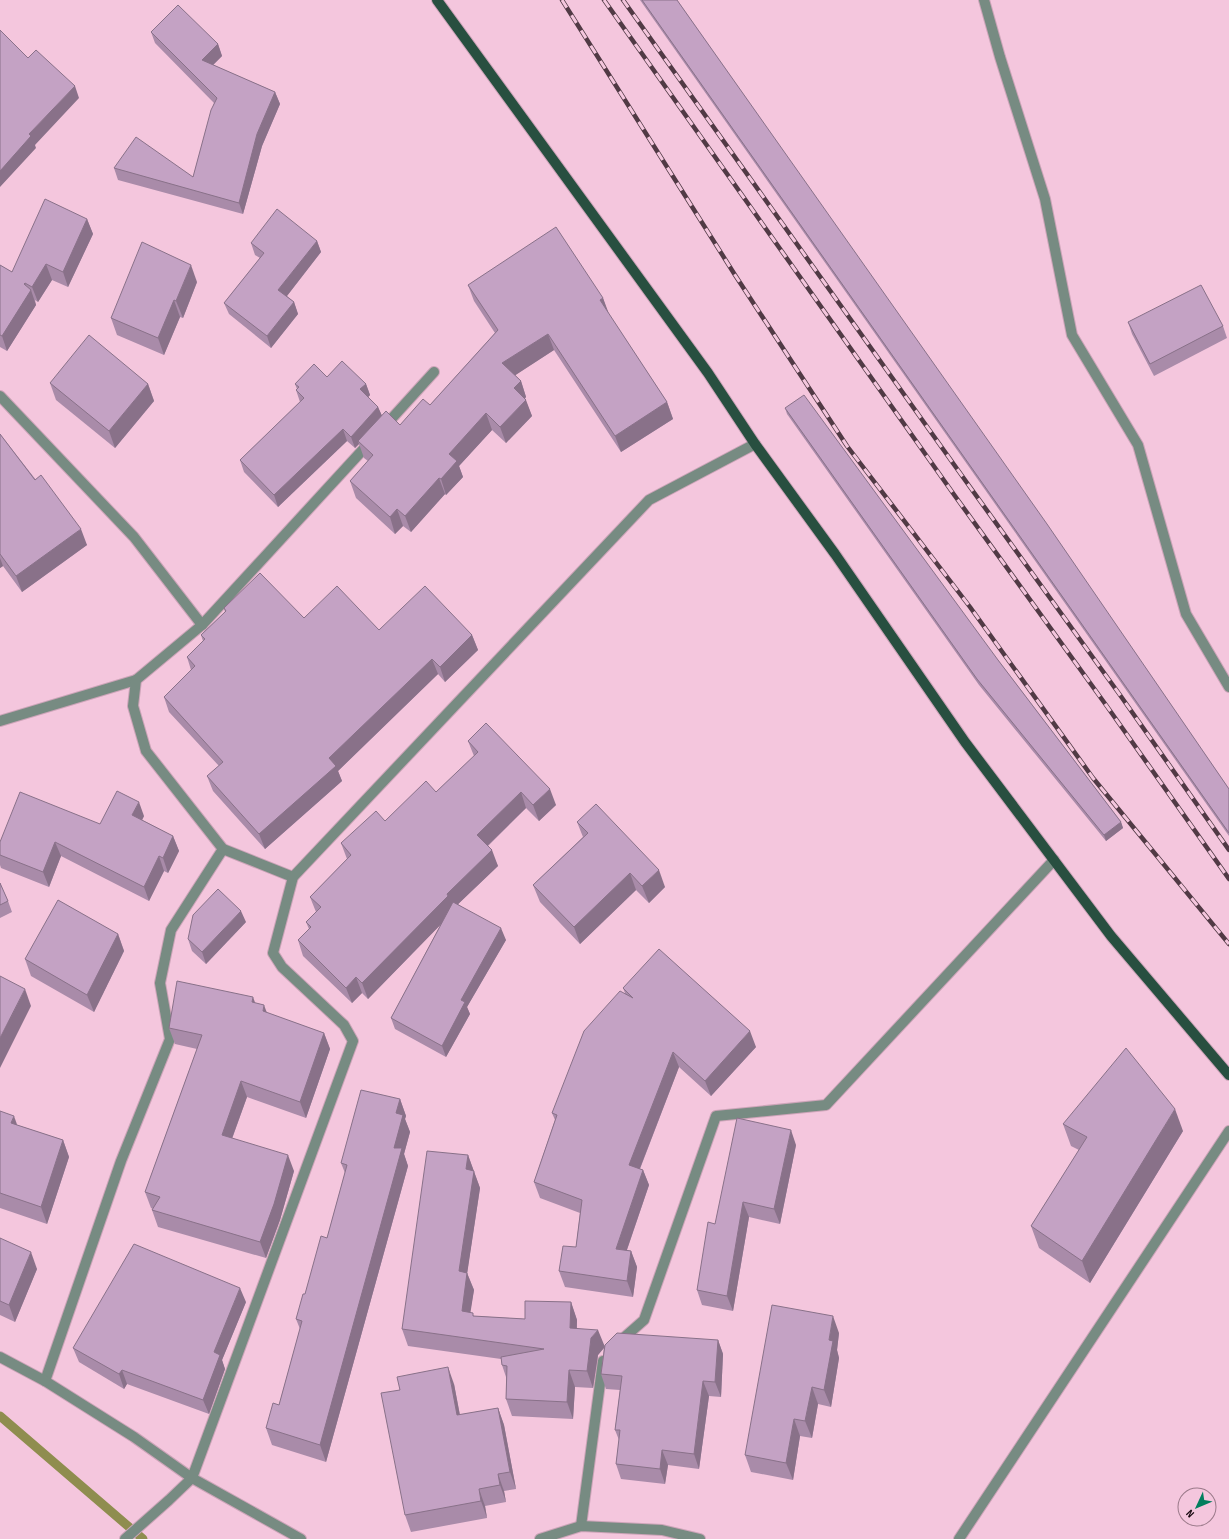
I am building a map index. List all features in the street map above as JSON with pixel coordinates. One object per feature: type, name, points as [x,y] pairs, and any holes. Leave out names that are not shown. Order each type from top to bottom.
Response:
[{"type":"main road","points":[[437,0],[708,373],[755,444],[835,554],[965,742],[1111,936],[1229,1075]]},
{"type":"street","points":[[984,0],[1000,58],[1045,199],[1072,335],[1138,445],[1186,614],[1229,687]]},
{"type":"street","points":[[0,721],[136,680],[202,625],[434,372]]},
{"type":"street","points":[[0,396],[134,537],[202,625]]},
{"type":"street","points":[[124,1539],[192,1478],[353,1041],[344,1025],[282,967],[273,953],[293,877],[649,500],[755,444]]},
{"type":"street","points":[[136,680],[133,706],[146,751],[223,849],[293,877]]},
{"type":"street","points":[[45,1381],[121,1161],[170,1039],[160,983],[171,930],[223,849]]},
{"type":"street","points":[[581,1526],[604,1356],[644,1320],[716,1116],[826,1106],[1054,860]]},
{"type":"street","points":[[959,1539],[1229,1131]]},
{"type":"street","points":[[0,1357],[45,1381],[134,1437],[192,1478],[300,1539]]},
{"type":"street","points":[[540,1539],[581,1526],[662,1530],[700,1539]]},
{"type":"building","points":[[642,0],[677,0],[1047,524],[1229,789],[1229,833]]},
{"type":"building","points":[[178,5],[218,44],[202,60],[275,92],[257,134],[239,203],[114,168],[136,137],[193,177],[211,110],[217,98],[151,32]]},
{"type":"building","points":[[0,30],[28,58],[36,50],[75,86],[29,134],[31,136],[0,171]]},
{"type":"building","points":[[45,199],[87,219],[63,272],[46,264],[32,287],[25,283],[24,284],[31,290],[2,336],[0,335],[0,265],[12,272]]},
{"type":"building","points":[[277,209],[317,241],[278,290],[294,302],[267,336],[224,303],[264,253],[251,243]]},
{"type":"building","points":[[556,227],[603,298],[600,300],[667,402],[615,436],[548,334],[502,363],[521,381],[514,388],[526,400],[500,427],[486,413],[449,454],[457,461],[441,479],[439,478],[405,516],[397,509],[390,517],[350,481],[373,455],[358,441],[386,411],[400,425],[423,399],[430,405],[498,330],[468,285]]},
{"type":"building","points":[[142,242],[191,265],[158,338],[111,318]]},
{"type":"building","points":[[1201,285],[1223,326],[1150,364],[1128,322]]},
{"type":"building","points":[[89,335],[148,384],[109,431],[50,383]]},
{"type":"building","points":[[342,361],[366,384],[360,389],[378,407],[351,437],[343,429],[274,495],[240,460],[304,398],[296,390],[299,387],[295,384],[314,364],[327,377]]},
{"type":"building","points":[[804,395],[998,660],[1121,822],[1104,835],[977,679],[785,408]]},
{"type":"building","points":[[0,434],[35,480],[41,475],[81,529],[16,576],[0,554]]},
{"type":"building","points":[[260,573],[304,618],[337,586],[379,630],[425,586],[472,635],[440,667],[432,659],[329,758],[336,766],[259,834],[207,776],[223,762],[164,697],[195,666],[187,657],[205,639],[201,635],[226,611],[224,608]]},
{"type":"building","points":[[486,723],[550,789],[533,805],[521,792],[477,835],[492,850],[447,894],[448,896],[362,983],[356,977],[346,988],[298,940],[311,927],[306,922],[321,907],[310,897],[351,855],[341,843],[376,811],[385,821],[426,781],[436,792],[478,752],[468,741]]},
{"type":"building","points":[[117,791],[139,802],[132,815],[173,836],[163,858],[159,856],[144,887],[55,842],[43,872],[0,855],[0,842],[20,792],[100,824]]},
{"type":"building","points":[[596,804],[659,870],[642,886],[630,873],[574,927],[533,885],[588,833],[577,822]]},
{"type":"building","points":[[0,883],[8,901],[0,905]]},
{"type":"building","points":[[218,889],[241,911],[202,952],[188,939],[193,915]]},
{"type":"building","points":[[58,900],[118,934],[87,995],[25,959]]},
{"type":"building","points":[[453,902],[501,928],[461,1000],[465,1002],[442,1046],[391,1018]]},
{"type":"building","points":[[659,949],[750,1031],[705,1081],[673,1052],[629,1165],[643,1170],[616,1249],[631,1251],[627,1281],[559,1271],[563,1246],[576,1247],[582,1200],[534,1182],[557,1115],[552,1113],[584,1031],[620,991],[633,998],[623,988]]},
{"type":"building","points":[[0,976],[25,989],[0,1038]]},
{"type":"building","points":[[177,981],[253,997],[252,1002],[264,1005],[263,1011],[324,1033],[300,1102],[241,1081],[222,1135],[288,1155],[274,1204],[260,1242],[152,1210],[160,1197],[145,1192],[202,1035],[169,1028]]},
{"type":"building","points":[[1126,1048],[1175,1109],[1082,1261],[1031,1226],[1087,1137],[1063,1124]]},
{"type":"building","points":[[361,1090],[400,1099],[396,1113],[403,1115],[394,1148],[402,1148],[320,1445],[266,1428],[273,1403],[279,1405],[302,1321],[296,1319],[303,1294],[305,1294],[321,1236],[327,1238],[347,1165],[341,1163]]},
{"type":"building","points":[[0,1111],[14,1116],[11,1123],[63,1140],[41,1207],[0,1193]]},
{"type":"building","points":[[737,1118],[791,1130],[774,1209],[743,1202],[727,1296],[697,1290],[708,1222],[715,1224]]},
{"type":"building","points":[[427,1151],[468,1155],[466,1169],[474,1171],[459,1271],[467,1273],[462,1311],[473,1313],[473,1316],[525,1319],[525,1301],[571,1302],[570,1328],[598,1330],[591,1338],[587,1371],[569,1370],[567,1402],[506,1399],[507,1366],[502,1365],[501,1357],[544,1349],[402,1329]]},
{"type":"building","points":[[0,1238],[31,1252],[9,1305],[0,1301]]},
{"type":"building","points":[[134,1244],[240,1288],[214,1352],[220,1355],[203,1400],[122,1370],[119,1374],[73,1348]]},
{"type":"building","points":[[772,1305],[833,1316],[829,1340],[833,1341],[824,1390],[812,1387],[805,1421],[794,1419],[786,1463],[745,1455]]},
{"type":"building","points":[[617,1333],[718,1340],[715,1382],[703,1381],[694,1454],[662,1450],[660,1469],[616,1464],[620,1430],[615,1430],[622,1376],[601,1374],[605,1345]]},
{"type":"building","points":[[448,1367],[457,1415],[498,1408],[510,1472],[498,1474],[500,1485],[479,1489],[481,1501],[405,1515],[381,1393],[400,1390],[397,1377]]},
{"type":"waterway","points":[[0,1416],[143,1539]]},
{"type":"railway","points":[[562,0],[735,275],[847,446],[970,607],[1093,778],[1229,944]]},
{"type":"railway","points":[[604,0],[955,496],[1106,705],[1229,879]]},
{"type":"railway","points":[[623,0],[1120,695],[1229,850]]}]
